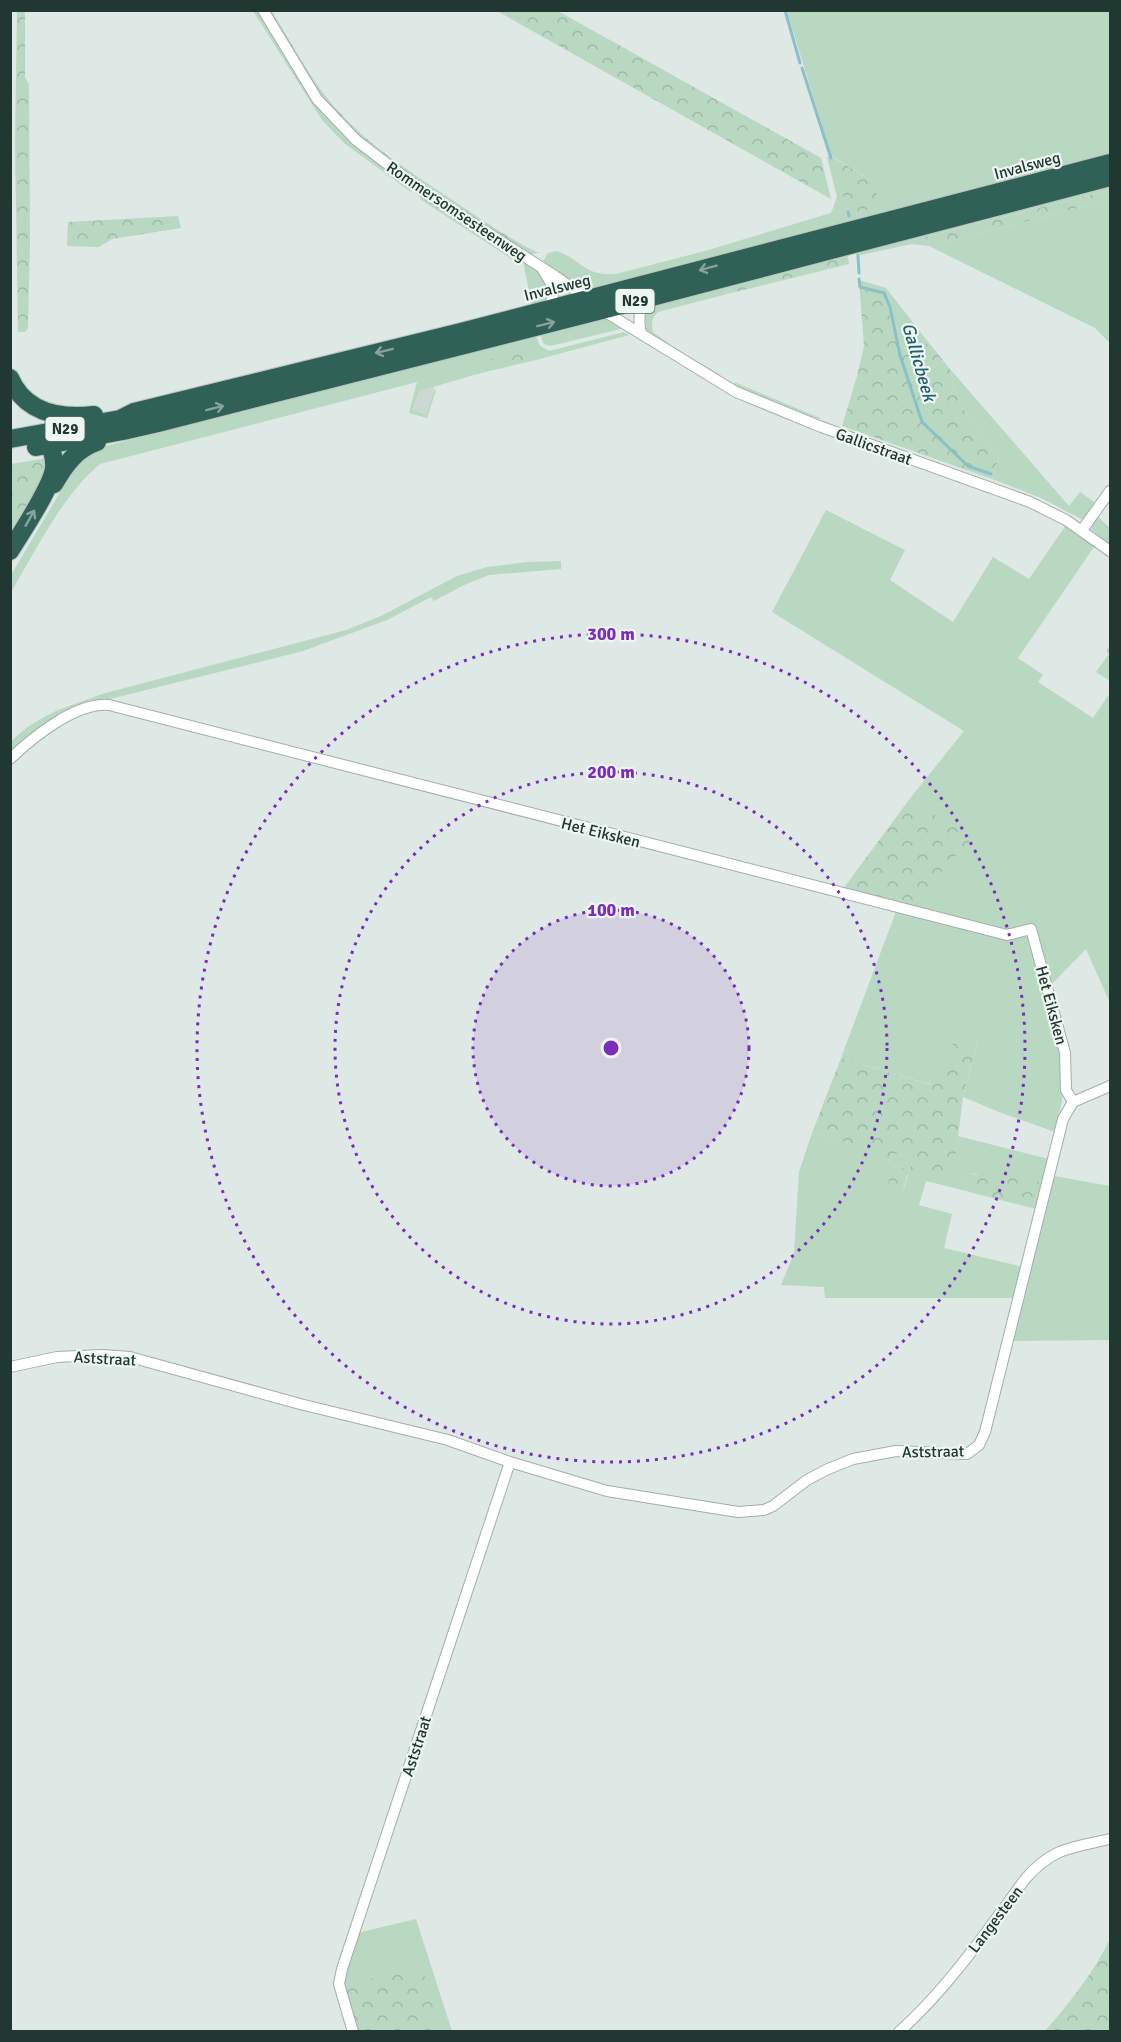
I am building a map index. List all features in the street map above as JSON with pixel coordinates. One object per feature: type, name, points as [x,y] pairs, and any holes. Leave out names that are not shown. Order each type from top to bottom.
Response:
[{"type":"highway","name":"Invalsweg","points":[[10,439],[45,440],[123,431],[595,305],[1110,163]]},
{"type":"highway","name":"Invalsweg","points":[[10,452],[120,419],[134,412],[546,310],[646,298],[1110,177]]},
{"type":"highway","points":[[10,378],[24,399],[44,412],[63,416],[81,416],[134,412]]},
{"type":"highway","points":[[46,491],[53,485],[74,455],[88,445],[113,438],[123,431]]},
{"type":"highway","points":[[10,551],[46,491],[54,469],[45,440]]},
{"type":"street","name":"Rommersomsesteenweg","points":[[263,10],[317,99],[356,140],[424,192],[555,276],[595,305]]},
{"type":"street","name":"Rommersomsesteenweg","points":[[543,270],[554,288],[552,300],[546,310]]},
{"type":"street","points":[[641,334],[640,309],[646,298]]},
{"type":"street","name":"Gallicstraat","points":[[595,305],[736,392],[819,426],[1030,502],[1082,530],[1110,551]]},
{"type":"street","points":[[1082,530],[1110,491]]},
{"type":"street","name":"Het Eiksken","points":[[10,759],[37,736],[69,716],[90,706],[109,705],[1006,934],[1031,929],[1065,1053],[1066,1090],[1073,1102]]},
{"type":"street","points":[[1073,1102],[1110,1086]]},
{"type":"street","name":"Aststraat","points":[[10,1367],[57,1357],[102,1355],[130,1357],[300,1404],[448,1440],[510,1462],[607,1491],[738,1512],[754,1512],[773,1506],[807,1480],[853,1459],[896,1451],[968,1454],[979,1445],[985,1432],[1064,1119],[1073,1102]]},
{"type":"street","name":"Aststraat","points":[[353,2031],[339,1984],[342,1969],[510,1462]]},
{"type":"street","name":"Langesteen","points":[[899,2031],[930,2002],[951,1978],[1038,1864],[1050,1855],[1063,1850],[1110,1839]]},
{"type":"shaded area","points":[[435,386],[426,415],[411,411],[419,391]]},
{"type":"green space","points":[[17,11],[25,11],[25,77],[29,85],[30,243],[28,328],[25,332],[18,332],[15,144]]},
{"type":"green space","points":[[253,11],[259,11],[318,106],[332,123],[413,190],[411,192],[344,143],[322,120]]},
{"type":"green space","points":[[268,11],[272,11],[303,63],[330,101],[365,138],[407,170],[504,234],[540,252],[529,255],[366,145],[317,92]]},
{"type":"green space","points":[[497,11],[558,11],[821,158],[831,199]]},
{"type":"green space","points":[[787,11],[1110,11],[1110,155],[586,291],[542,263],[548,253],[557,251],[596,273],[616,274],[705,251],[831,213],[837,197],[827,157],[831,155]],"holes":[[[832,156],[874,182],[879,208],[849,214]]]},
{"type":"green space","points":[[831,156],[874,182],[880,208],[849,214]]},
{"type":"green space","points":[[1110,186],[1110,190],[913,240],[912,244],[856,256],[856,252]]},
{"type":"green space","points":[[1110,190],[1110,200],[929,246],[912,244],[913,240]]},
{"type":"green space","points":[[422,195],[517,258],[513,260],[420,199]]},
{"type":"green space","points":[[1110,200],[1110,343],[1095,328],[929,246]]},
{"type":"green space","points":[[178,216],[181,228],[112,239],[99,247],[67,246],[68,222]]},
{"type":"green space","points":[[848,256],[849,264],[727,294],[725,287]]},
{"type":"green space","points":[[523,262],[544,276],[550,292],[545,302],[532,304]]},
{"type":"green space","points":[[859,280],[886,288],[902,349],[929,343],[950,369],[954,389],[963,409],[999,457],[992,479],[842,426],[864,346]]},
{"type":"green space","points":[[725,287],[727,294],[658,312],[652,323],[653,332],[719,374],[714,376],[644,329],[645,309],[650,306]]},
{"type":"green space","points":[[886,288],[929,343],[902,349]]},
{"type":"green space","points":[[604,317],[625,328],[550,346],[544,344],[540,335]]},
{"type":"green space","points":[[624,332],[629,335],[536,360],[530,348],[480,368],[481,373],[419,391],[412,410],[426,415],[434,390],[436,390],[427,418],[409,413],[417,382],[100,464],[62,507],[11,592],[11,575],[65,484],[79,464],[102,447],[536,336],[540,346],[549,351]]},
{"type":"green space","points":[[530,348],[536,360],[481,373],[482,362]]},
{"type":"green space","points":[[950,369],[1069,506],[1080,492],[1097,504],[1085,521],[1041,498],[992,479],[999,457],[963,409],[954,389]]},
{"type":"green space","points":[[734,382],[820,418],[818,422],[735,386]]},
{"type":"green space","points":[[48,458],[50,471],[11,538],[11,464]]},
{"type":"green space","points":[[826,510],[905,550],[890,580],[953,622],[993,557],[1029,579],[1066,525],[1096,544],[1018,658],[1043,675],[1038,682],[1093,718],[1110,693],[1110,1003],[1086,949],[1049,987],[1033,927],[1008,931],[910,907],[973,836],[908,801],[964,731],[772,612]]},
{"type":"green space","points":[[1096,515],[1110,528],[1110,545],[1090,527]]},
{"type":"green space","points":[[561,561],[561,569],[489,575],[434,601],[431,597],[387,620],[303,651],[102,701],[62,717],[58,710],[102,694],[346,630],[381,616],[457,576],[487,567]]},
{"type":"green space","points":[[1110,645],[1110,681],[1096,672],[1109,654],[1106,651]]},
{"type":"green space","points":[[58,710],[62,717],[11,754],[11,742],[21,732]]},
{"type":"green space","points":[[908,801],[974,836],[910,907],[843,889]]},
{"type":"green space","points":[[897,909],[1028,937],[1061,1052],[1062,1101],[1055,1132],[963,1097],[977,1044],[956,1038],[932,1085],[841,1058]]},
{"type":"green space","points":[[960,1037],[977,1043],[963,1097],[955,1160],[950,1179],[917,1169],[914,1177],[907,1175],[902,1195],[886,1191],[893,1166],[910,1170],[913,1159],[892,1153],[887,1169],[882,1167],[885,1153],[812,1133],[841,1058],[931,1085],[956,1038]]},
{"type":"green space","points":[[812,1133],[886,1153],[887,1168],[892,1153],[913,1159],[910,1170],[894,1166],[902,1195],[908,1175],[916,1169],[955,1160],[958,1136],[1049,1159],[1043,1183],[968,1173],[958,1189],[926,1181],[919,1205],[952,1214],[944,1248],[1023,1267],[1013,1298],[825,1298],[824,1287],[781,1285],[794,1253],[799,1172]]},
{"type":"green space","points":[[980,1167],[1043,1183],[1036,1209],[958,1189],[968,1173],[977,1175]]},
{"type":"green space","points":[[1054,1176],[1110,1186],[1110,1340],[1012,1341]]},
{"type":"green space","points":[[416,1919],[452,2031],[441,2031],[422,1968],[344,1985],[344,1977],[357,1933]]},
{"type":"green space","points":[[1110,1939],[1110,2031],[1045,2031],[1080,1987]]},
{"type":"green space","points":[[422,1967],[441,2031],[358,2031],[344,1985]]},
{"type":"waterway","name":"Gallicbeek","points":[[785,10],[800,63]]},
{"type":"waterway","name":"Gallicbeek","points":[[802,68],[831,158]]},
{"type":"waterway","name":"Gallicbeek","points":[[848,212],[849,216]]},
{"type":"waterway","name":"Gallicbeek","points":[[858,256],[859,273]]},
{"type":"waterway","name":"Gallicbeek","points":[[859,279],[860,287],[884,293],[890,307],[900,355],[922,422],[968,466],[991,474]]}]
